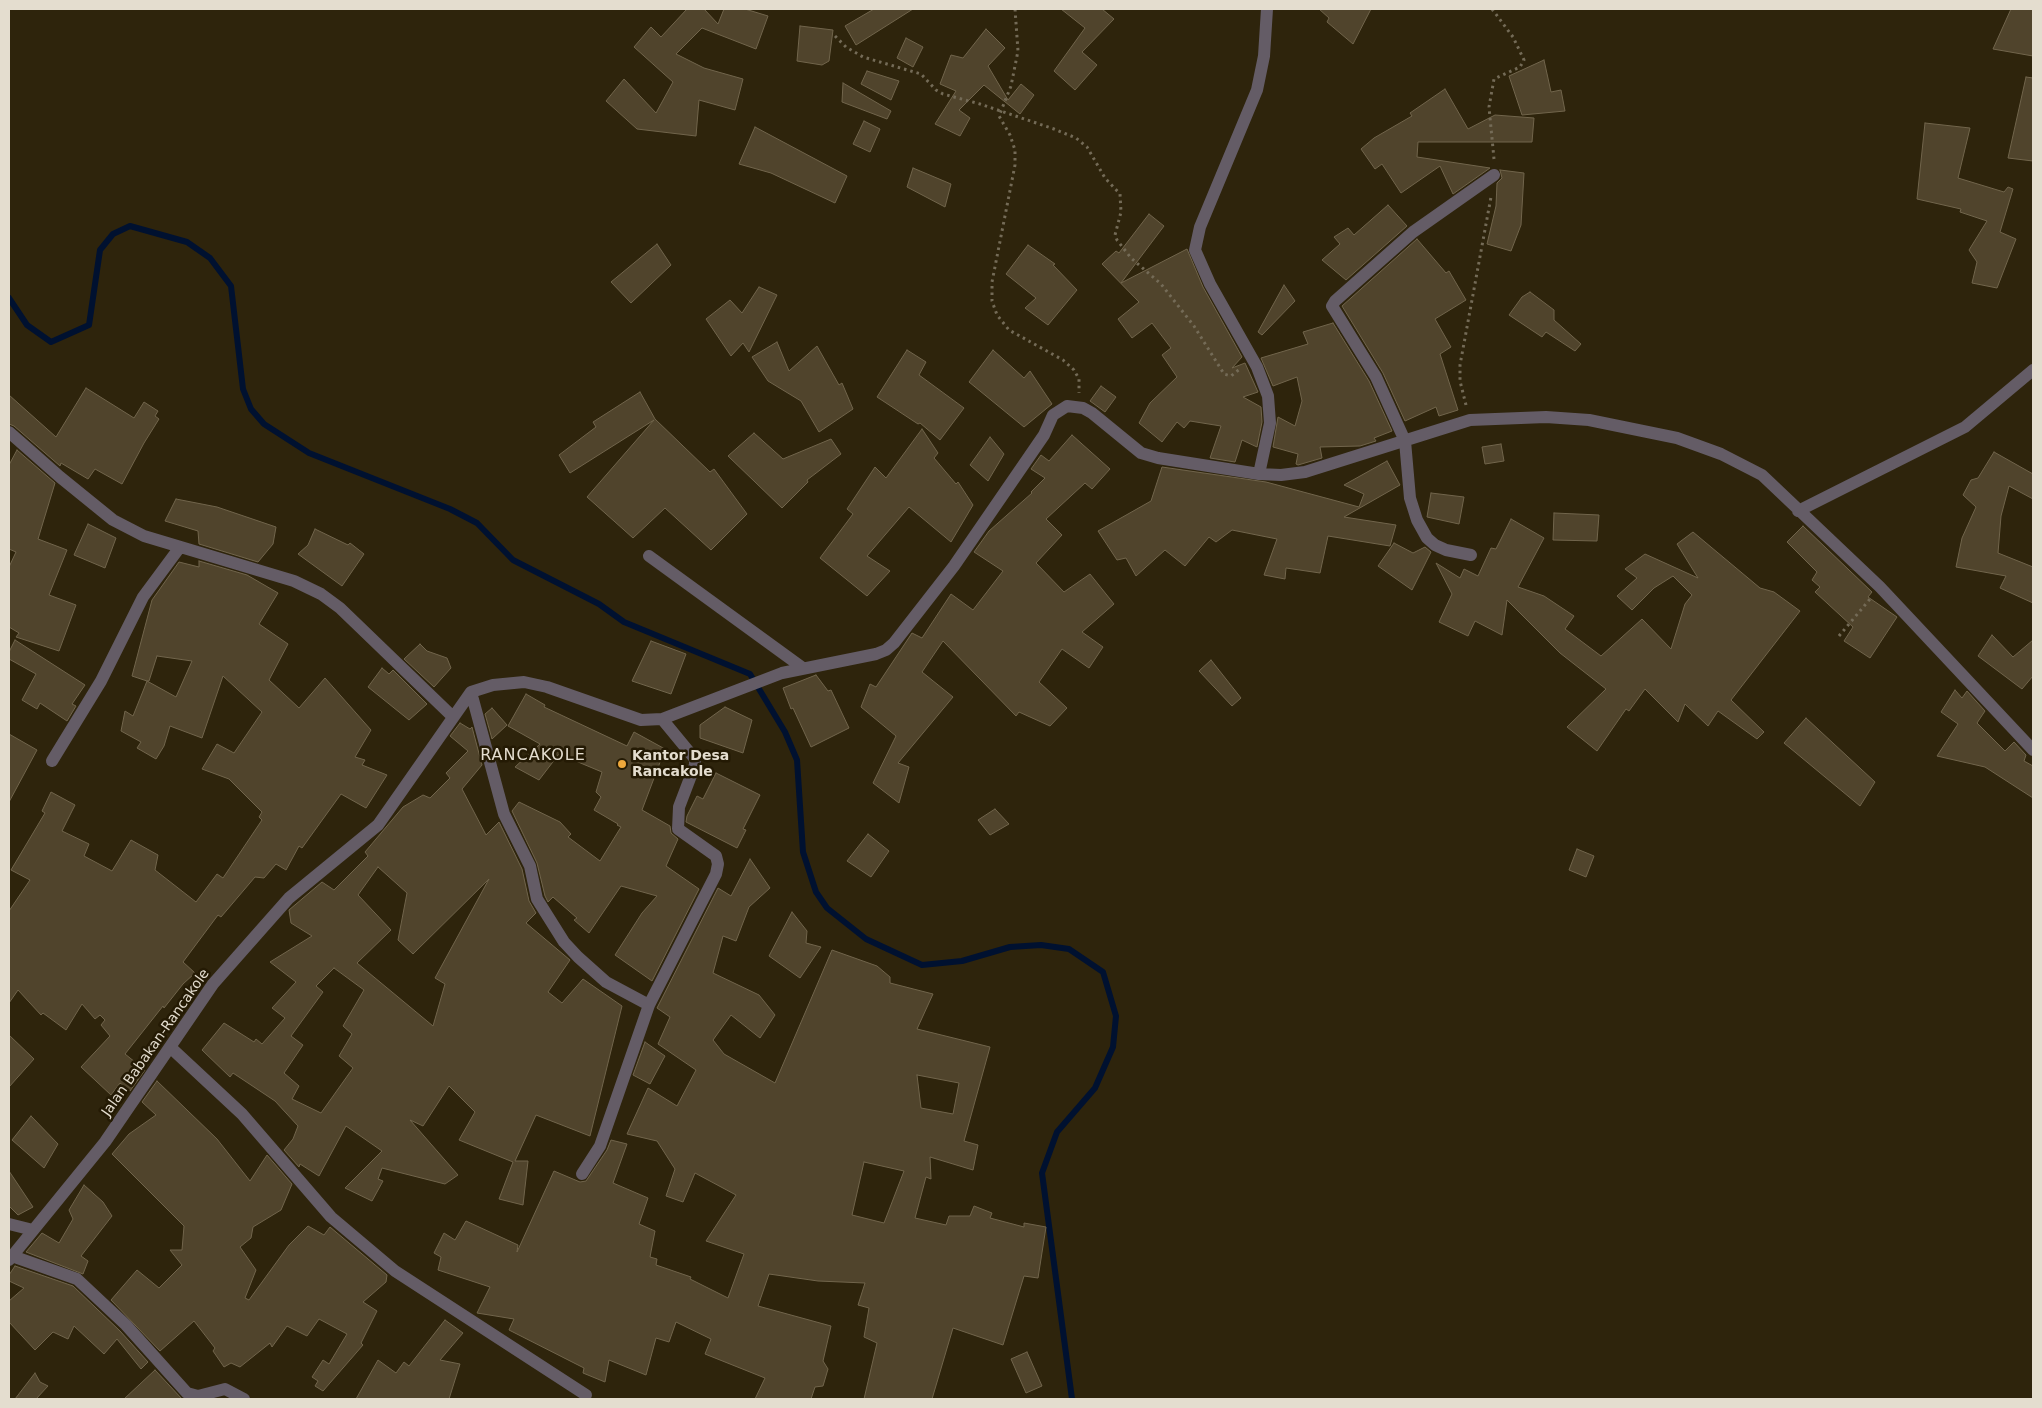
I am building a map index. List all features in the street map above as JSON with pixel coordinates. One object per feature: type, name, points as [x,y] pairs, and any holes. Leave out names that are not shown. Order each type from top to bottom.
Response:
[{"type":"street","points":[[1259,474],[1270,423],[1270,409],[1253,358],[1210,284],[1195,250],[1200,227],[1257,90],[1264,56],[1268,9]]},
{"type":"street","points":[[1471,555],[1446,550],[1435,544],[1427,538],[1420,526],[1410,498],[1405,441],[1376,377],[1334,312],[1333,304],[1413,232],[1494,175]]},
{"type":"street","points":[[1798,511],[1965,427],[2033,370]]},
{"type":"street","points":[[649,1005],[606,982],[578,957],[564,942],[537,898],[530,866],[504,814],[471,692],[493,685],[524,682],[547,687],[641,720],[662,719],[782,673],[876,654],[894,643],[954,566],[1044,434],[1053,415],[1067,406],[1077,407],[1092,413],[1141,453],[1158,458],[1259,474],[1281,475],[1305,472],[1470,420],[1546,417],[1589,420],[1677,438],[1721,454],[1762,475],[1880,587],[2033,750]]},
{"type":"street","points":[[9,432],[60,478],[113,520],[144,536],[294,581],[321,594],[340,608],[452,716]]},
{"type":"street","points":[[52,761],[101,681],[143,597],[180,547]]},
{"type":"street","points":[[649,556],[803,668]]},
{"type":"street","name":"Jalan Babakan-Rancakole","points":[[10,1258],[105,1142],[212,984],[289,898],[378,825],[452,716],[471,692]]},
{"type":"street","points":[[582,1174],[600,1146],[649,1005],[716,874],[718,864],[716,856],[678,829],[679,807],[695,765],[695,759],[662,719]]},
{"type":"street","points":[[170,1047],[242,1114],[331,1217],[395,1270],[586,1395]]},
{"type":"street","points":[[9,1224],[33,1230]]},
{"type":"street","points":[[10,1258],[77,1279],[126,1325],[187,1393],[198,1396],[225,1389],[244,1399]]},
{"type":"path","points":[[1015,9],[1018,51],[1011,86],[1000,111],[1001,121],[1010,135],[1015,150],[1015,166],[992,282],[992,301],[997,315],[1009,330],[1063,360],[1074,370],[1079,379],[1077,407]]},
{"type":"path","points":[[1470,420],[1460,381],[1460,365],[1475,295],[1494,175],[1489,107],[1492,83],[1498,75],[1520,67],[1524,60],[1513,37],[1492,9]]},
{"type":"path","points":[[835,36],[846,47],[863,57],[921,74],[936,90],[943,94],[1000,111],[1076,138],[1087,147],[1105,178],[1120,194],[1120,212],[1115,235],[1117,240],[1132,258],[1161,284],[1194,326],[1224,374],[1231,376],[1253,358]]},
{"type":"path","points":[[1839,636],[1880,587]]},
{"type":"building","points":[[687,9],[704,9],[718,24],[724,9],[745,9],[768,16],[756,49],[702,28],[676,54],[704,68],[743,79],[735,110],[699,100],[696,136],[637,129],[606,101],[624,79],[656,113],[673,82],[634,47],[651,27],[661,37]]},
{"type":"building","points":[[874,9],[913,9],[856,45],[845,26]]},
{"type":"building","points":[[1061,9],[1102,9],[1114,19],[1082,52],[1097,65],[1075,90],[1054,71],[1085,28]]},
{"type":"building","points":[[1319,9],[1371,9],[1353,44],[1327,22],[1329,18]]},
{"type":"building","points":[[2011,9],[2033,9],[2033,56],[1993,49]]},
{"type":"building","points":[[800,26],[833,30],[829,61],[822,65],[797,61]]},
{"type":"building","points":[[986,29],[1005,48],[988,66],[1008,100],[1021,84],[1034,95],[1020,114],[984,85],[959,110],[970,118],[960,136],[935,124],[956,91],[940,84],[951,55],[963,58]]},
{"type":"building","points":[[906,38],[923,47],[913,67],[897,58]]},
{"type":"building","points":[[1544,60],[1551,92],[1561,90],[1565,111],[1522,115],[1509,76]]},
{"type":"building","points":[[867,71],[899,81],[891,100],[861,84]]},
{"type":"building","points":[[2026,77],[2033,78],[2033,161],[2008,158]]},
{"type":"building","points":[[843,83],[891,111],[887,119],[842,102]]},
{"type":"building","points":[[1445,89],[1468,129],[1495,115],[1534,118],[1532,142],[1418,142],[1417,157],[1490,168],[1453,194],[1440,166],[1401,193],[1382,164],[1375,169],[1361,149],[1374,138],[1412,116],[1410,113]]},
{"type":"building","points":[[864,121],[880,129],[870,152],[853,144]]},
{"type":"building","points":[[1925,123],[1970,128],[1958,178],[2004,192],[2008,187],[2013,189],[2000,232],[2016,239],[1997,288],[1972,283],[1977,262],[1969,250],[1987,221],[1960,212],[1961,209],[1917,199]]},
{"type":"building","points":[[755,127],[847,176],[835,203],[771,173],[739,164]]},
{"type":"building","points":[[913,168],[951,184],[945,207],[907,187]]},
{"type":"building","points":[[1500,170],[1524,173],[1521,225],[1511,251],[1487,244],[1496,206],[1497,183],[1502,178]]},
{"type":"building","points":[[1388,205],[1407,226],[1346,280],[1322,260],[1340,244],[1334,237],[1348,228],[1354,235]]},
{"type":"building","points":[[1149,214],[1164,226],[1121,283],[1187,249],[1203,287],[1242,357],[1232,368],[1245,363],[1258,392],[1243,397],[1261,407],[1262,422],[1257,447],[1242,440],[1235,462],[1210,458],[1221,426],[1190,421],[1184,428],[1177,422],[1162,442],[1139,423],[1150,403],[1177,377],[1162,355],[1171,348],[1152,323],[1132,338],[1118,319],[1139,302],[1102,264],[1116,251],[1119,253]]},
{"type":"building","points":[[1417,239],[1446,273],[1449,271],[1466,300],[1435,319],[1451,347],[1440,354],[1458,410],[1439,416],[1436,407],[1405,421],[1383,373],[1342,306]]},
{"type":"building","points":[[657,244],[671,265],[631,303],[611,282]]},
{"type":"building","points":[[1028,245],[1055,264],[1053,265],[1077,290],[1048,325],[1025,308],[1036,298],[1006,274]]},
{"type":"building","points":[[1284,285],[1295,301],[1262,335],[1258,332]]},
{"type":"building","points":[[759,287],[777,295],[749,352],[743,343],[731,356],[706,319],[730,300],[742,313]]},
{"type":"building","points":[[1530,292],[1554,310],[1554,320],[1581,344],[1575,351],[1546,332],[1542,337],[1509,315],[1522,297]]},
{"type":"building","points":[[1333,323],[1369,381],[1392,431],[1374,438],[1376,441],[1360,446],[1320,447],[1322,458],[1298,465],[1296,464],[1298,454],[1273,447],[1278,417],[1295,426],[1302,401],[1297,377],[1273,386],[1261,358],[1308,344],[1303,332]]},
{"type":"building","points":[[777,342],[789,371],[817,346],[839,385],[842,383],[853,409],[819,432],[801,401],[768,381],[752,357]]},
{"type":"building","points":[[907,350],[926,362],[919,375],[964,408],[940,440],[920,423],[918,424],[877,397]]},
{"type":"building","points":[[993,350],[1024,378],[1030,371],[1052,404],[1024,427],[969,382]]},
{"type":"building","points":[[1101,386],[1116,397],[1105,412],[1090,401]]},
{"type":"building","points":[[86,388],[134,418],[144,402],[158,411],[155,416],[159,419],[122,484],[95,469],[88,479],[61,463],[60,466],[14,426],[9,424],[9,395],[56,437]]},
{"type":"building","points":[[640,392],[655,419],[710,472],[714,469],[747,514],[711,550],[665,508],[633,538],[587,497],[654,420],[570,473],[559,455],[596,427],[593,422]]},
{"type":"building","points":[[922,429],[938,453],[934,458],[956,484],[958,482],[973,505],[951,542],[909,507],[867,556],[890,571],[867,596],[820,558],[853,514],[847,509],[875,467],[886,478]]},
{"type":"building","points":[[754,433],[783,459],[831,439],[841,454],[807,480],[808,482],[782,508],[728,456]]},
{"type":"building","points":[[1072,435],[1110,469],[1092,489],[1085,483],[1046,519],[1062,535],[1036,563],[1064,592],[1090,574],[1114,604],[1082,632],[1103,647],[1089,668],[1062,649],[1039,682],[1067,708],[1050,726],[1019,712],[1016,716],[943,641],[922,672],[953,697],[898,763],[909,767],[899,803],[873,783],[896,736],[861,707],[870,684],[876,687],[912,633],[922,638],[951,594],[973,610],[1003,571],[974,552],[989,531],[1032,493],[1045,478],[1031,469],[1041,455],[1049,461]]},
{"type":"building","points":[[990,437],[1004,454],[988,481],[970,465]]},
{"type":"building","points":[[1501,444],[1504,461],[1485,464],[1482,447]]},
{"type":"building","points":[[17,450],[55,483],[38,539],[67,550],[49,595],[76,605],[59,651],[16,637],[19,633],[9,627],[9,567],[16,552],[9,549],[9,465]]},
{"type":"building","points":[[1994,452],[2033,474],[2033,499],[2009,486],[2001,516],[1998,553],[2033,567],[2033,603],[2000,588],[2006,576],[1956,567],[1962,538],[1976,507],[1963,495],[1971,480],[1978,478]]},
{"type":"building","points":[[1387,461],[1400,485],[1344,517],[1396,525],[1390,546],[1328,536],[1320,573],[1286,568],[1285,579],[1264,575],[1277,539],[1232,530],[1216,542],[1209,537],[1185,566],[1165,550],[1136,576],[1126,558],[1117,560],[1098,531],[1151,501],[1162,467],[1266,482],[1359,507],[1364,494],[1344,485]]},
{"type":"building","points":[[1431,493],[1464,497],[1459,524],[1427,517]]},
{"type":"building","points":[[176,499],[217,507],[276,527],[273,544],[258,562],[199,544],[198,531],[165,521]]},
{"type":"building","points":[[1554,513],[1599,515],[1597,541],[1553,540]]},
{"type":"building","points":[[1511,519],[1544,538],[1518,587],[1544,596],[1574,616],[1565,629],[1601,656],[1642,619],[1671,649],[1685,604],[1692,595],[1673,576],[1654,588],[1632,610],[1617,596],[1637,578],[1625,569],[1645,554],[1698,578],[1677,544],[1693,532],[1760,588],[1774,592],[1800,611],[1731,700],[1764,732],[1757,739],[1718,711],[1708,726],[1685,704],[1678,722],[1645,689],[1629,711],[1626,709],[1597,751],[1567,727],[1606,689],[1560,653],[1507,600],[1502,635],[1475,621],[1468,636],[1439,622],[1452,594],[1436,563],[1460,578],[1464,569],[1478,576],[1491,548],[1496,549]]},
{"type":"building","points":[[88,524],[116,538],[105,568],[74,555]]},
{"type":"building","points":[[1803,526],[1872,592],[1868,597],[1897,617],[1870,658],[1844,641],[1853,627],[1815,592],[1820,587],[1812,580],[1817,572],[1787,542]]},
{"type":"building","points":[[315,529],[348,545],[350,543],[364,554],[342,586],[298,554],[308,545]]},
{"type":"building","points":[[1394,543],[1413,553],[1425,547],[1431,552],[1412,590],[1378,566]]},
{"type":"building","points":[[199,561],[247,575],[278,593],[259,624],[288,644],[269,680],[299,708],[325,678],[371,730],[355,757],[365,760],[362,765],[387,775],[366,808],[341,794],[302,848],[299,846],[286,870],[276,864],[264,878],[255,877],[221,917],[218,915],[183,962],[195,973],[183,984],[164,1008],[163,1006],[125,1054],[145,1070],[130,1091],[120,1083],[111,1095],[81,1067],[110,1036],[101,1025],[105,1020],[100,1015],[95,1019],[82,1004],[66,1030],[43,1013],[41,1015],[18,990],[9,1003],[9,911],[30,880],[11,870],[45,813],[42,811],[51,792],[75,805],[62,831],[89,844],[84,856],[112,871],[131,840],[158,855],[155,870],[196,902],[217,874],[223,878],[262,820],[259,817],[262,812],[229,779],[202,769],[217,744],[234,753],[262,712],[223,676],[202,738],[170,726],[164,746],[156,759],[137,748],[141,742],[121,731],[125,711],[133,716],[147,681],[132,676],[152,600],[179,562],[199,567]],"holes":[[[157,656],[192,661],[176,697],[147,681],[149,681]]]},
{"type":"building","points":[[1992,635],[2013,657],[2033,640],[2033,676],[2022,689],[1978,656]]},
{"type":"building","points":[[15,640],[85,685],[72,704],[76,706],[67,721],[40,703],[37,709],[22,700],[36,674],[9,659],[9,652]]},
{"type":"building","points":[[651,641],[686,654],[671,694],[632,681]]},
{"type":"building","points":[[420,644],[427,651],[447,658],[451,668],[434,687],[404,659]]},
{"type":"building","points":[[1211,660],[1241,698],[1232,706],[1199,671]]},
{"type":"building","points":[[382,668],[389,674],[393,670],[427,704],[409,720],[368,687]]},
{"type":"building","points":[[816,675],[828,691],[831,690],[849,728],[811,747],[793,708],[791,709],[783,688]]},
{"type":"building","points":[[1955,690],[1962,698],[1967,691],[1985,711],[1977,723],[2005,751],[2014,742],[2026,755],[2024,761],[2033,766],[2033,798],[1985,767],[1937,756],[1958,724],[1941,712]]},
{"type":"building","points":[[526,694],[545,705],[544,707],[627,746],[634,732],[665,749],[642,810],[670,826],[671,833],[678,839],[666,866],[699,889],[652,981],[615,955],[642,913],[657,896],[621,886],[589,933],[574,920],[577,918],[553,897],[548,902],[545,896],[537,863],[512,811],[519,802],[560,822],[571,834],[568,837],[600,861],[621,827],[594,810],[601,797],[596,792],[602,772],[559,754],[539,780],[515,767],[540,744],[508,726]]},
{"type":"building","points":[[725,707],[752,720],[743,753],[700,738],[700,725]]},
{"type":"building","points":[[492,708],[507,725],[492,739],[485,714]]},
{"type":"building","points":[[1806,718],[1875,782],[1860,806],[1784,743]]},
{"type":"building","points":[[460,723],[470,729],[472,727],[482,765],[462,789],[486,835],[499,822],[522,869],[529,901],[536,913],[526,923],[570,960],[548,992],[562,1003],[583,979],[622,1006],[590,1136],[536,1115],[515,1161],[528,1161],[523,1205],[499,1199],[513,1162],[459,1140],[475,1112],[449,1086],[423,1126],[410,1120],[458,1175],[445,1184],[382,1168],[378,1179],[383,1181],[372,1201],[345,1188],[382,1151],[346,1126],[319,1176],[300,1164],[299,1167],[284,1150],[293,1139],[298,1126],[275,1101],[233,1073],[230,1077],[202,1050],[224,1023],[254,1042],[256,1039],[262,1044],[285,1018],[272,1008],[296,982],[270,962],[312,936],[291,923],[289,910],[322,882],[334,890],[368,856],[365,852],[403,807],[423,795],[430,798],[450,778],[446,773],[468,751],[450,736]],"holes":[[[378,867],[407,893],[398,940],[413,954],[489,879],[435,978],[445,984],[433,1026],[357,963],[391,930],[358,895]],[[334,968],[364,990],[343,1026],[352,1034],[339,1056],[353,1068],[321,1113],[292,1099],[299,1086],[284,1073],[303,1045],[291,1036],[323,992],[316,986]]]},
{"type":"building","points":[[9,734],[37,750],[9,802]]},
{"type":"building","points":[[716,773],[760,795],[743,829],[746,830],[737,848],[686,822],[697,796],[703,799]]},
{"type":"building","points":[[995,809],[1009,824],[990,835],[978,820]]},
{"type":"building","points":[[868,834],[889,851],[871,877],[847,861]]},
{"type":"building","points":[[1577,849],[1594,856],[1586,877],[1569,870]]},
{"type":"building","points":[[750,859],[770,888],[749,907],[736,941],[723,936],[713,973],[759,995],[775,1015],[760,1038],[731,1015],[713,1040],[724,1054],[775,1083],[832,950],[877,966],[890,977],[890,983],[933,994],[917,1029],[990,1047],[964,1141],[978,1145],[973,1170],[930,1157],[931,1179],[926,1177],[915,1218],[946,1225],[949,1216],[970,1216],[974,1206],[992,1213],[990,1218],[1024,1227],[1024,1223],[1046,1227],[1038,1278],[1024,1276],[1003,1345],[953,1328],[932,1399],[864,1399],[877,1343],[864,1337],[869,1308],[858,1305],[865,1283],[818,1281],[769,1274],[758,1306],[831,1326],[823,1361],[828,1369],[823,1386],[815,1387],[811,1399],[755,1399],[765,1378],[705,1354],[711,1339],[676,1322],[669,1342],[656,1338],[646,1375],[609,1360],[605,1382],[583,1373],[584,1368],[509,1330],[514,1319],[477,1313],[490,1287],[438,1270],[441,1257],[434,1253],[444,1233],[455,1240],[466,1221],[518,1245],[517,1252],[554,1171],[580,1182],[586,1181],[607,1150],[611,1140],[627,1144],[613,1183],[648,1198],[639,1224],[655,1231],[650,1257],[657,1259],[656,1265],[691,1277],[690,1279],[728,1298],[744,1254],[706,1241],[736,1195],[695,1173],[683,1202],[666,1196],[675,1169],[657,1141],[627,1134],[648,1088],[677,1106],[696,1070],[658,1044],[670,1017],[657,1008],[718,888],[731,896]],"holes":[[[917,1075],[959,1083],[953,1114],[921,1108]],[[864,1162],[904,1171],[884,1223],[852,1215]]]},
{"type":"building","points":[[792,912],[807,931],[806,943],[821,947],[800,978],[769,956]]},
{"type":"building","points":[[9,1035],[34,1059],[9,1087]]},
{"type":"building","points":[[645,1042],[665,1056],[650,1084],[633,1075]]},
{"type":"building","points":[[157,1081],[217,1139],[250,1181],[267,1155],[292,1184],[281,1210],[253,1227],[251,1238],[240,1247],[256,1270],[245,1298],[249,1300],[289,1245],[308,1226],[324,1235],[330,1227],[387,1275],[386,1282],[363,1302],[377,1311],[361,1343],[363,1345],[323,1391],[315,1386],[318,1381],[312,1377],[323,1360],[329,1364],[347,1334],[319,1319],[307,1336],[287,1326],[272,1347],[270,1343],[240,1367],[231,1363],[224,1367],[213,1351],[215,1348],[194,1321],[160,1351],[111,1300],[137,1270],[159,1288],[182,1265],[170,1250],[182,1250],[184,1226],[112,1154],[129,1134],[156,1115],[142,1102]]},
{"type":"building","points":[[31,1116],[58,1144],[44,1168],[12,1140]]},
{"type":"building","points":[[9,1171],[33,1207],[18,1215],[9,1206]]},
{"type":"building","points":[[84,1185],[103,1202],[112,1216],[81,1256],[88,1261],[83,1274],[26,1252],[42,1233],[59,1243],[73,1219],[69,1210]]},
{"type":"building","points":[[15,1266],[73,1286],[120,1331],[148,1362],[141,1369],[117,1339],[104,1354],[74,1326],[68,1339],[53,1332],[35,1350],[9,1322],[9,1301],[24,1288],[9,1281],[9,1275]]},
{"type":"building","points":[[445,1320],[463,1333],[440,1360],[460,1364],[449,1399],[356,1399],[378,1360],[396,1373],[404,1362],[409,1366]]},
{"type":"building","points":[[1027,1352],[1042,1386],[1026,1393],[1011,1359]]},
{"type":"building","points":[[155,1370],[182,1399],[124,1399]]},
{"type":"building","points":[[35,1373],[40,1382],[48,1386],[36,1399],[15,1399]]},
{"type":"waterway","points":[[9,298],[27,325],[51,342],[89,325],[100,250],[113,234],[130,226],[187,242],[210,258],[231,286],[243,389],[251,409],[264,424],[309,453],[450,509],[477,523],[513,560],[599,604],[624,622],[750,674],[785,732],[797,760],[803,852],[816,892],[827,908],[866,939],[922,965],[962,961],[1010,947],[1041,945],[1069,949],[1103,972],[1116,1016],[1113,1047],[1095,1088],[1057,1132],[1042,1173],[1072,1399]]},
{"type":"place","name":"Kantor Desa Rancakole","points":[[622,764]]},
{"type":"district","name":"RANCAKOLE","points":[[533,756]]}]
